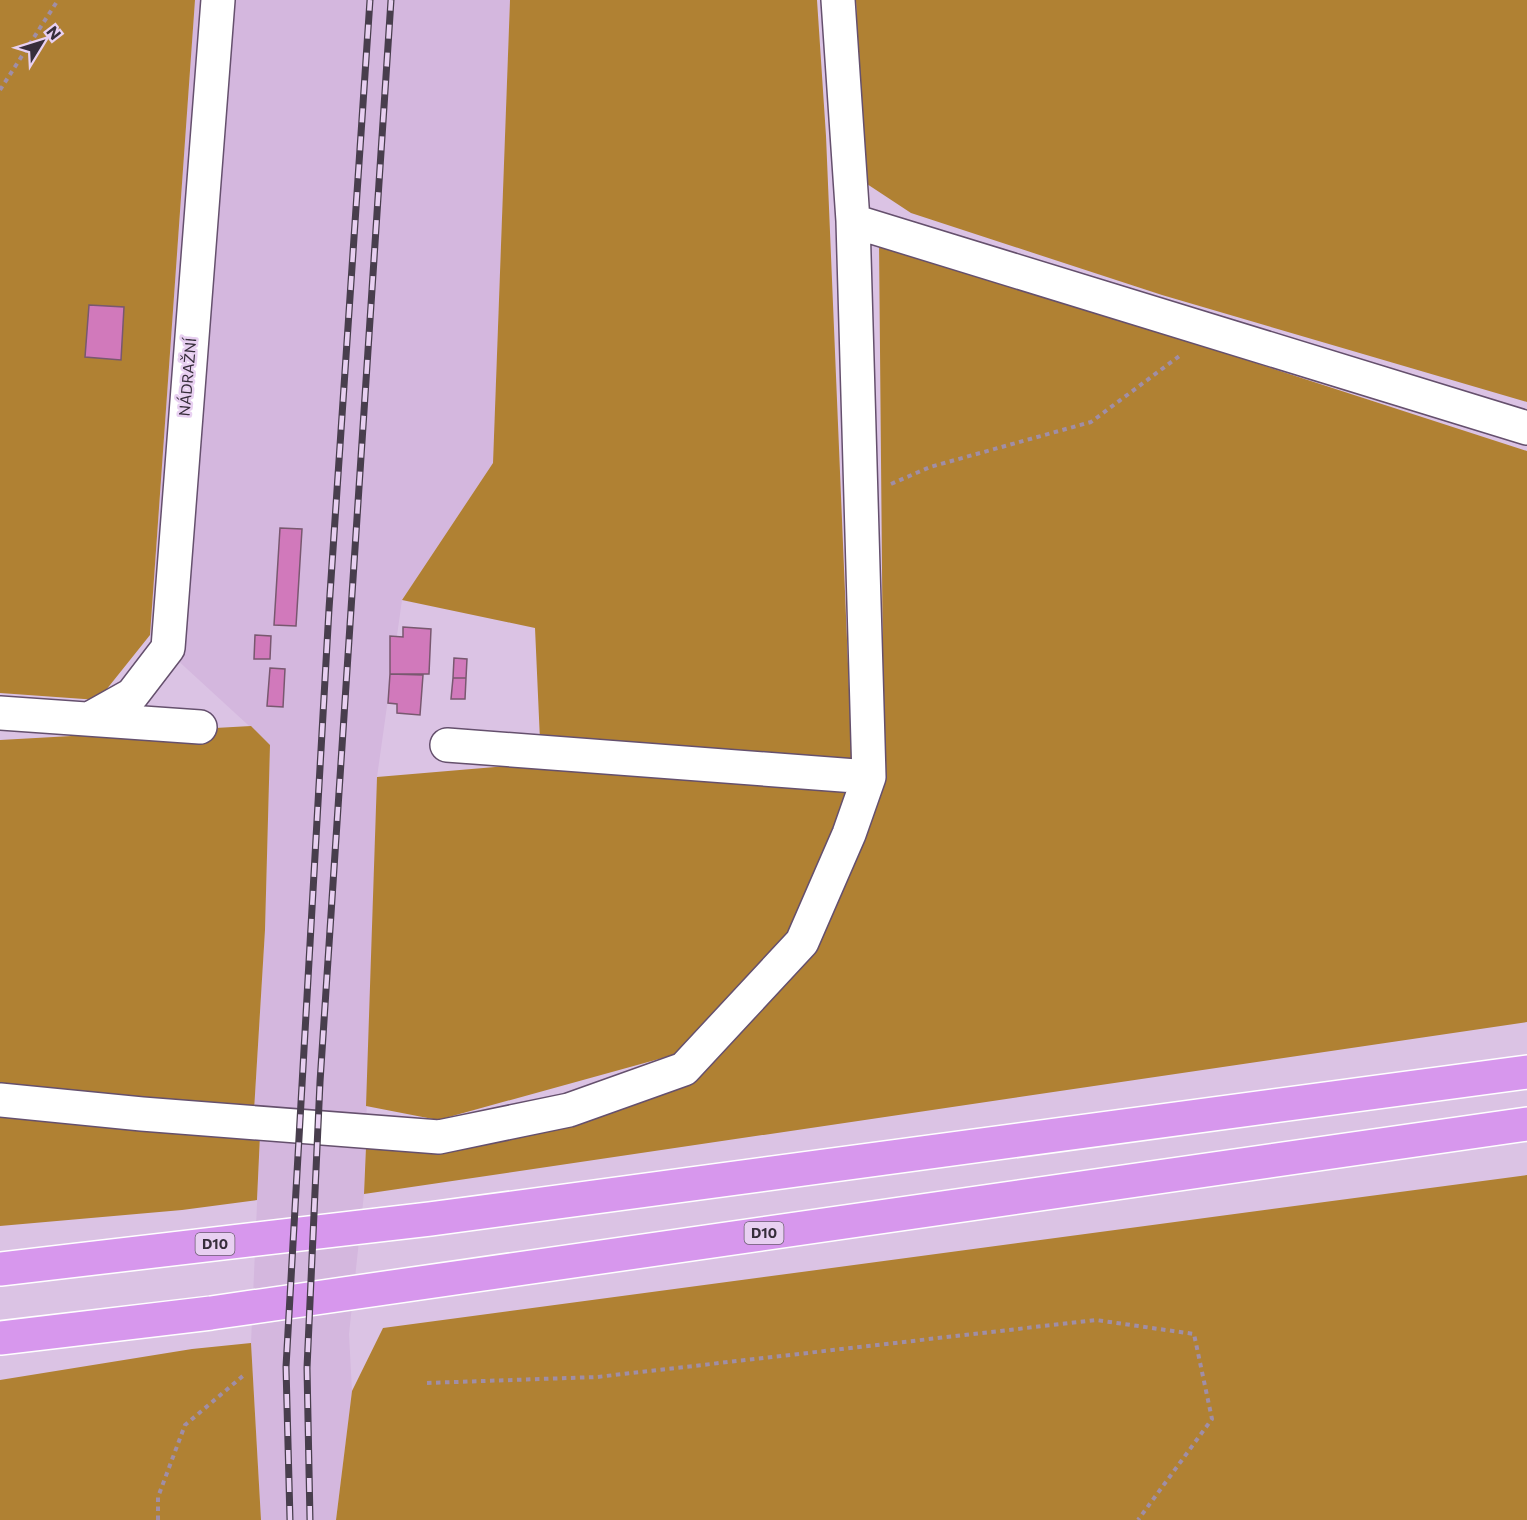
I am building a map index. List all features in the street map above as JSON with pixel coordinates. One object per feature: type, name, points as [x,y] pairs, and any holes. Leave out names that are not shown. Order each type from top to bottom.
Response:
[{"type":"highway","name":"D10","points":[[0,1269],[442,1217],[1527,1072]]},
{"type":"highway","name":"D10","points":[[0,1338],[223,1311],[1527,1124]]},
{"type":"street","name":"NÁDRAŽNÍ","points":[[91,718],[132,694],[168,648],[218,0]]},
{"type":"street","points":[[0,1100],[142,1114],[439,1137],[569,1110],[684,1069],[802,942],[849,834],[869,777],[853,221],[838,0]]},
{"type":"street","points":[[853,221],[1527,428]]},
{"type":"street","points":[[0,713],[200,727]]},
{"type":"street","points":[[447,745],[869,777]]},
{"type":"path","points":[[0,90],[58,0]]},
{"type":"path","points":[[861,498],[930,467],[1091,422],[1214,330]]},
{"type":"path","points":[[427,1383],[597,1377],[1096,1320],[1194,1334],[1212,1419],[1137,1520]]},
{"type":"path","points":[[158,1520],[158,1497],[185,1425],[244,1375]]},
{"type":"shaded area","points":[[0,0],[195,0],[150,635],[98,700],[0,693]]},
{"type":"shaded area","points":[[195,0],[510,0],[493,463],[402,600],[377,777],[364,1194],[349,1334],[352,1391],[336,1520],[261,1520],[251,1343],[260,1135],[254,1111],[265,930],[270,745],[150,635]]},
{"type":"shaded area","points":[[510,0],[817,0],[826,136],[853,784],[790,936],[677,1054],[438,1120],[366,1106],[377,777],[541,763],[535,628],[402,600],[493,463]]},
{"type":"shaded area","points":[[856,0],[1527,0],[1527,402],[1162,295],[911,213],[867,184],[861,134]]},
{"type":"shaded area","points":[[879,241],[1527,451],[1527,1022],[364,1194],[366,1146],[691,1080],[812,949],[884,787]]},
{"type":"shaded area","points":[[251,726],[270,745],[265,930],[254,1111],[0,1087],[0,740]]},
{"type":"shaded area","points":[[0,1114],[260,1135],[257,1200],[182,1210],[0,1226]]},
{"type":"shaded area","points":[[1527,1175],[1527,1520],[336,1520],[352,1391],[383,1328]]},
{"type":"shaded area","points":[[251,1343],[261,1520],[0,1520],[0,1380],[192,1349]]},
{"type":"building","points":[[89,305],[124,307],[121,360],[85,357]]},
{"type":"building","points":[[280,528],[302,529],[296,626],[274,625]]},
{"type":"building","points":[[403,627],[431,629],[429,674],[390,674],[390,636],[403,637]]},
{"type":"building","points":[[255,635],[271,636],[270,659],[254,659]]},
{"type":"building","points":[[454,658],[467,659],[466,678],[453,678]]},
{"type":"building","points":[[270,668],[285,669],[283,707],[267,706]]},
{"type":"building","points":[[390,674],[423,675],[420,715],[397,713],[397,704],[388,703]]},
{"type":"building","points":[[453,678],[466,678],[465,699],[451,699]]},
{"type":"railway","points":[[290,1520],[286,1367],[329,609],[370,0]]},
{"type":"railway","points":[[310,1520],[307,1368],[320,1082],[391,0]]}]
